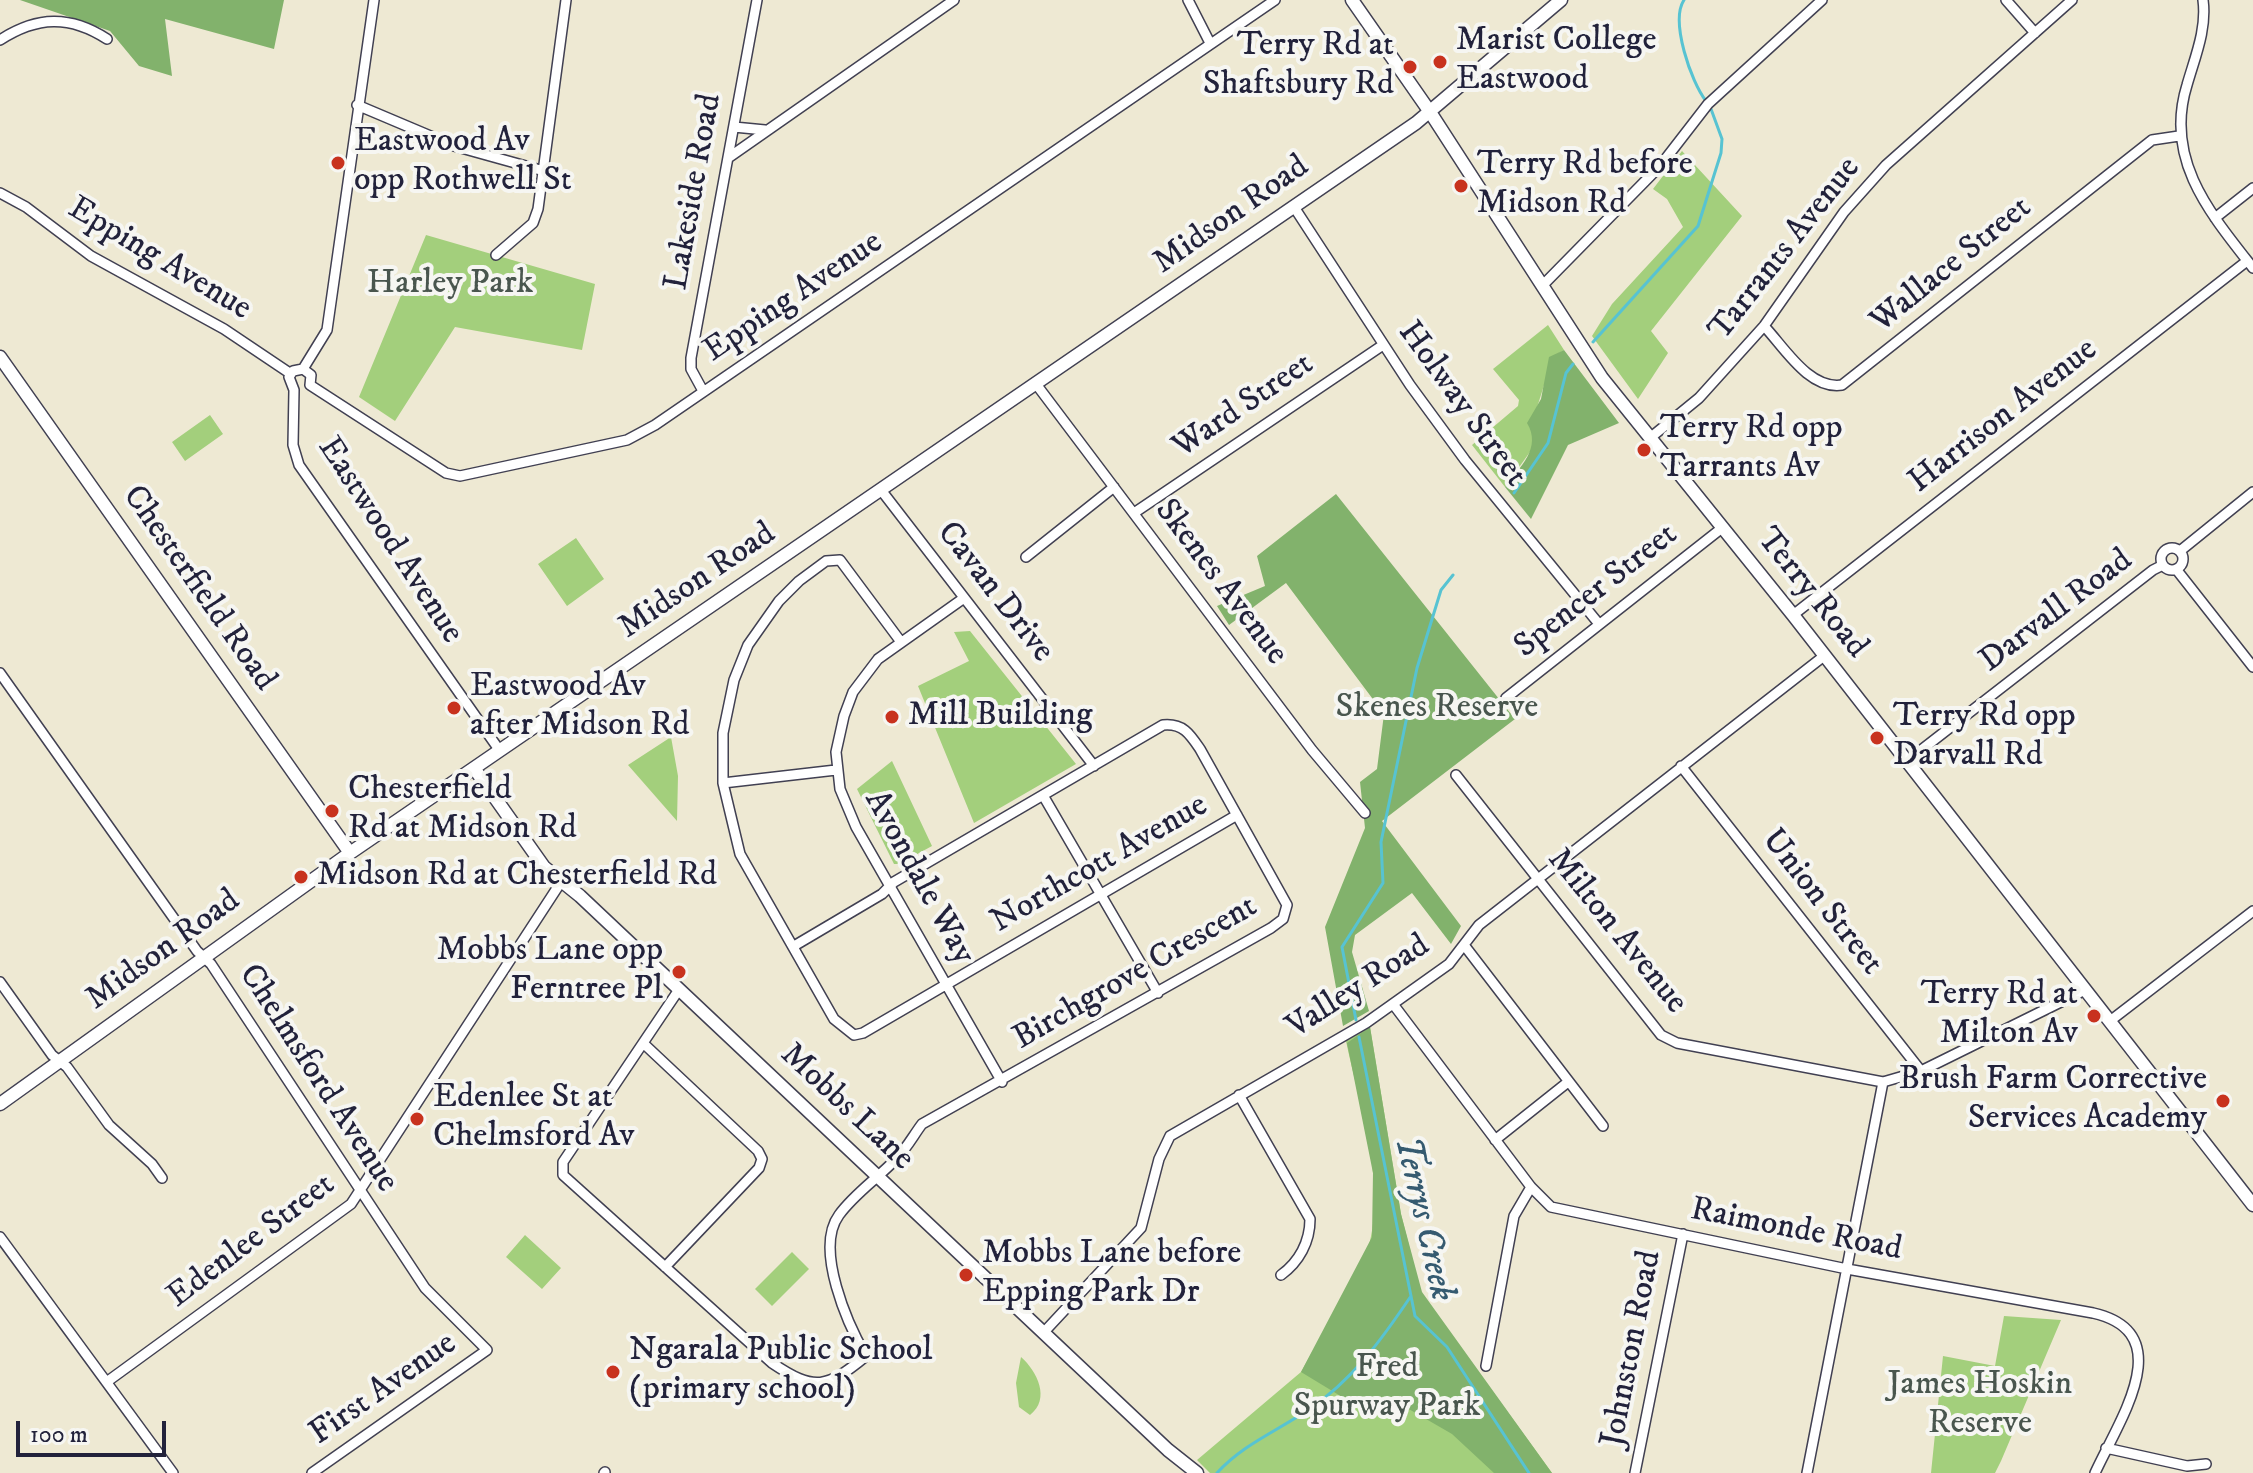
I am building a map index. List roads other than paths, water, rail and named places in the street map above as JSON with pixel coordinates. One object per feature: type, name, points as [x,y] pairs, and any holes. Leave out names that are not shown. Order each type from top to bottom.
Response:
[{"type":"street","points":[[303,369],[311,375],[310,385],[305,391],[294,390],[289,380],[291,374],[303,369],[327,330],[374,0]]},
{"type":"street","points":[[496,255],[533,223],[544,171],[566,0]]},
{"type":"street","name":"Lakeside Road","points":[[703,391],[691,369],[691,358],[757,0]]},
{"type":"street","points":[[728,158],[954,0]]},
{"type":"street","points":[[1188,0],[1210,43]]},
{"type":"street","name":"Epping Avenue","points":[[310,385],[446,473],[460,476],[627,440],[1275,0]]},
{"type":"street","name":"Terry Road","points":[[1352,0],[1430,112],[1602,378],[1793,615],[2253,1205]]},
{"type":"street","name":"Midson Road","points":[[0,1104],[350,853],[1430,112],[1561,0]]},
{"type":"street","points":[[1542,286],[1660,166],[1708,104],[1822,0]]},
{"type":"street","points":[[2006,0],[2035,33]]},
{"type":"street","name":"Tarrants Avenue","points":[[1650,438],[1699,398],[1764,326],[1844,212],[1886,165],[2072,0]]},
{"type":"street","points":[[2203,0],[2202,33],[2182,101],[2179,136],[2190,178],[2250,264]]},
{"type":"street","points":[[0,40],[19,28],[52,20],[81,24],[107,39]]},
{"type":"street","points":[[357,105],[454,146],[544,171]]},
{"type":"street","points":[[734,127],[765,130]]},
{"type":"street","name":"Wallace Street","points":[[1764,326],[1812,377],[1831,387],[1842,385],[2152,140],[2179,136]]},
{"type":"street","points":[[2215,218],[2253,188]]},
{"type":"street","name":"Epping Avenue","points":[[0,193],[26,207],[91,256],[224,329],[291,374]]},
{"type":"street","name":"Holway Street","points":[[1294,207],[1383,345],[1465,460],[1599,624]]},
{"type":"street","name":"Harrison Avenue","points":[[1793,615],[2250,264]]},
{"type":"street","name":"Ward Street","points":[[1134,513],[1383,345]]},
{"type":"street","name":"Chesterfield Road","points":[[0,357],[350,853]]},
{"type":"street","name":"Skenes Avenue","points":[[1036,384],[1312,750],[1365,813]]},
{"type":"street","name":"Eastwood Avenue","points":[[294,390],[293,445],[299,465],[500,751]]},
{"type":"street","points":[[1026,557],[1114,487]]},
{"type":"street","name":"Cavan Drive","points":[[881,490],[1094,766]]},
{"type":"street","name":"Darvall Road","points":[[2180,551],[2253,492]]},
{"type":"street","name":"Spencer Street","points":[[1506,698],[1722,528]]},
{"type":"street","points":[[2176,569],[2182,563],[2180,551],[2172,548],[2164,551],[2163,565],[2176,569],[2253,667]]},
{"type":"street","points":[[794,946],[740,854],[723,783],[723,733],[734,680],[748,645],[779,601],[826,561],[840,560],[901,642]]},
{"type":"street","name":"Darvall Road","points":[[1907,761],[2163,565]]},
{"type":"street","name":"Avondale Way","points":[[964,598],[878,659],[853,692],[839,734],[836,770],[852,817],[1002,1082]]},
{"type":"street","name":"Valley Road","points":[[1045,1331],[1141,1228],[1159,1159],[1170,1136],[1354,1031],[1449,964],[1479,925],[1824,656]]},
{"type":"street","name":"Chelmsford Avenue","points":[[0,673],[204,957],[425,1288],[487,1350]]},
{"type":"street","name":"Birchgrove Crescent","points":[[665,1267],[772,1363],[799,1382],[823,1383],[842,1376],[866,1356],[850,1329],[836,1292],[832,1234],[837,1217],[910,1143],[922,1124],[1002,1082],[1283,919],[1287,905],[1192,737],[1182,727],[1163,725],[794,946]]},
{"type":"street","name":"Union Street","points":[[1681,766],[1921,1071]]},
{"type":"street","name":"Mobbs Lane","points":[[474,768],[532,853],[561,882],[1045,1331],[1168,1450],[1197,1473]]},
{"type":"street","points":[[723,783],[836,770]]},
{"type":"street","name":"Milton Avenue","points":[[1456,775],[1661,1035],[1677,1043],[1883,1082],[1921,1071],[2085,990]]},
{"type":"street","points":[[1044,797],[1158,993]]},
{"type":"street","name":"Northcott Avenue","points":[[794,946],[834,1019],[854,1035],[1237,815]]},
{"type":"street","name":"Edenlee Street","points":[[108,1381],[336,1218],[360,1192],[561,882]]},
{"type":"street","points":[[2110,1021],[2253,911]]},
{"type":"street","points":[[1464,945],[1603,1126]]},
{"type":"street","points":[[0,982],[109,1125],[152,1164],[162,1178]]},
{"type":"street","points":[[643,1043],[758,1151],[762,1159],[759,1168],[665,1267],[563,1175],[563,1162],[643,1043],[678,991]]},
{"type":"street","name":"Raimonde Road","points":[[1393,1004],[1531,1187],[1551,1207],[1847,1269],[2093,1313],[2124,1325],[2135,1337],[2141,1355],[2095,1473]]},
{"type":"street","points":[[1495,1140],[1568,1082]]},
{"type":"street","points":[[1807,1473],[1883,1082]]},
{"type":"street","points":[[1239,1095],[1310,1219],[1305,1247],[1292,1267],[1281,1275]]},
{"type":"street","points":[[1486,1366],[1514,1216],[1531,1187]]},
{"type":"street","name":"Johnston Road","points":[[1635,1473],[1683,1234]]},
{"type":"street","points":[[0,1237],[173,1473]]},
{"type":"street","name":"First Avenue","points":[[312,1473],[487,1350]]},
{"type":"street","points":[[2106,1448],[2187,1466],[2206,1464]]},
{"type":"waterway","name":"Terrys Creek","points":[[1684,0],[1679,22],[1684,51],[1694,80],[1706,101]]},
{"type":"waterway","name":"Terrys Creek","points":[[1593,342],[1698,226],[1721,153],[1722,139],[1711,109]]},
{"type":"waterway","name":"Terrys Creek","points":[[1514,493],[1548,443],[1566,373],[1573,364]]},
{"type":"waterway","name":"Terrys Creek","points":[[1356,1020],[1342,947],[1383,883],[1381,842],[1417,668],[1441,590],[1453,575]]},
{"type":"waterway","name":"Terrys Creek","points":[[1359,1037],[1415,1316],[1447,1347],[1529,1473]]},
{"type":"waterway","points":[[1217,1473],[1237,1454],[1308,1410],[1339,1386],[1377,1343],[1411,1296]]},
{"type":"place","name":"Marist College Eastwood","points":[[1440,62]]},
{"type":"place","name":"Terry Rd at Shaftsbury Rd","points":[[1410,67]]},
{"type":"place","name":"Eastwood Av opp Rothwell St","points":[[338,163]]},
{"type":"place","name":"Terry Rd before Midson Rd","points":[[1461,186]]},
{"type":"place","name":"Terry Rd opp Tarrants Av","points":[[1644,450]]},
{"type":"place","name":"Eastwood Av after Midson Rd","points":[[454,708]]},
{"type":"place","name":"Mill Building","points":[[892,717]]},
{"type":"place","name":"Terry Rd opp Darvall Rd","points":[[1877,738]]},
{"type":"place","name":"Chesterfield Rd at Midson Rd","points":[[332,811]]},
{"type":"place","name":"Midson Rd at Chesterfield Rd","points":[[301,877]]},
{"type":"place","name":"Mobbs Lane opp Ferntree Pl","points":[[679,972]]},
{"type":"place","name":"Terry Rd at Milton Av","points":[[2094,1016]]},
{"type":"place","name":"Brush Farm Corrective Services Academy","points":[[2223,1101]]},
{"type":"place","name":"Edenlee St at Chelmsford Av","points":[[417,1119]]},
{"type":"place","name":"Mobbs Lane before Epping Park Dr","points":[[966,1275]]},
{"type":"place","name":"Ngarala Public School (primary school)","points":[[613,1372]]},
{"type":"park label","name":"Harley Park","points":[[450,285]]},
{"type":"park label","name":"Skenes Reserve","points":[[1437,709]]},
{"type":"park label","name":"Fred Spurway Park","points":[[1387,1388]]},
{"type":"park label","name":"James Hoskin Reserve","points":[[1980,1406]]}]
